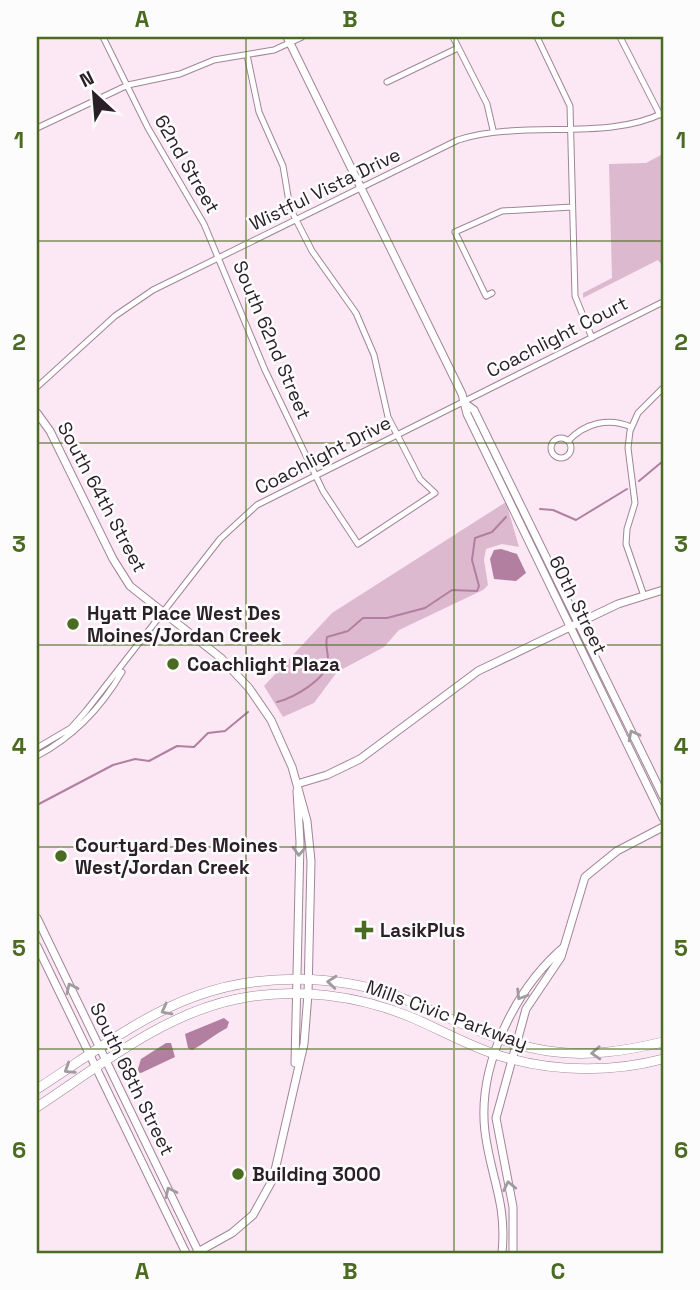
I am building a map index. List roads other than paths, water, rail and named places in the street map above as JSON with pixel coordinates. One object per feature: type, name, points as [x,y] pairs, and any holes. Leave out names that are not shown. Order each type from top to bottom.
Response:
[{"type":"main road","name":"Mills Civic Parkway","points":[[37,1089],[170,1007],[197,995],[244,984],[298,980],[347,983],[382,991],[501,1040],[583,1054],[622,1051],[663,1042]]},
{"type":"main road","name":"Mills Civic Parkway","points":[[37,1107],[167,1026],[202,1009],[251,997],[308,994],[338,997],[395,1011],[496,1055],[548,1067],[587,1069],[634,1065],[663,1059]]},
{"type":"street","name":"62nd Street","points":[[103,37],[220,258]]},
{"type":"street","points":[[37,128],[127,86],[180,74],[214,60],[274,50],[288,40],[302,37]]},
{"type":"street","points":[[453,37],[487,104],[493,130]]},
{"type":"street","points":[[537,37],[568,99],[575,302],[592,338]]},
{"type":"street","points":[[620,37],[662,114]]},
{"type":"street","name":"60th Street","points":[[288,40],[466,403],[467,414],[663,818]]},
{"type":"street","points":[[387,82],[458,48]]},
{"type":"street","points":[[247,55],[255,99],[280,156],[287,198],[296,221],[312,251],[349,300],[363,327],[374,355],[384,407],[397,435]]},
{"type":"street","name":"Wistful Vista Drive","points":[[37,387],[134,302],[458,140],[493,130],[635,125],[662,114]]},
{"type":"street","points":[[492,293],[486,296],[455,233],[502,211],[572,207]]},
{"type":"street","name":"South 62nd Street","points":[[220,258],[265,370],[315,475],[332,507],[358,544],[435,493],[420,479],[397,435]]},
{"type":"street","name":"Coachlight Court","points":[[466,403],[663,302]]},
{"type":"street","points":[[644,596],[626,544],[635,503],[628,456],[632,427],[648,399],[663,388]]},
{"type":"street","name":"60th Street","points":[[466,403],[474,410],[663,796]]},
{"type":"street","name":"Coachlight Drive","points":[[37,748],[71,728],[237,520],[257,505],[315,475],[466,403]]},
{"type":"street","name":"South 64th Street","points":[[37,413],[50,431],[113,559],[138,594],[221,658],[249,688],[282,740],[297,784],[311,844],[308,994],[304,1044],[273,1179],[253,1215],[241,1226],[198,1253]]},
{"type":"street","points":[[568,441],[598,422],[615,422],[632,427]]},
{"type":"street","points":[[297,784],[352,764],[458,683],[579,623],[663,590]]},
{"type":"street","name":"Coachlight Drive","points":[[37,756],[73,734],[111,690],[132,654]]},
{"type":"street","name":"South 64th Street","points":[[295,1077],[298,994],[297,784]]},
{"type":"street","points":[[513,1253],[513,1207],[496,1118],[526,1009],[565,946],[585,877],[617,851],[663,827]]},
{"type":"street","name":"South 68th Street","points":[[37,918],[198,1253]]},
{"type":"street","name":"South 68th Street","points":[[37,946],[186,1253]]},
{"type":"street","points":[[502,1253],[503,1208],[485,1134],[485,1117],[496,1055],[518,999],[528,983],[565,946]]},
{"type":"waterway","points":[[639,481],[663,461]]},
{"type":"waterway","points":[[540,509],[553,510],[576,520],[627,489]]},
{"type":"waterway","points":[[277,702],[300,692],[322,674],[328,660],[327,637],[348,631],[363,618],[387,618],[425,608],[452,590],[477,591],[479,586],[472,560],[475,538],[492,532],[506,517]]},
{"type":"waterway","points":[[37,805],[113,765],[135,759],[149,761],[177,746],[194,747],[208,733],[225,731],[248,712]]},
{"type":"place","name":"Hyatt Place West Des Moines/Jordan Creek","points":[[73,624]]},
{"type":"place","name":"Coachlight Plaza","points":[[173,664]]},
{"type":"place","name":"Courtyard Des Moines West/Jordan Creek","points":[[61,856]]},
{"type":"place","name":"LasikPlus","points":[[364,930]]},
{"type":"place","name":"Building 3000","points":[[238,1174]]}]
